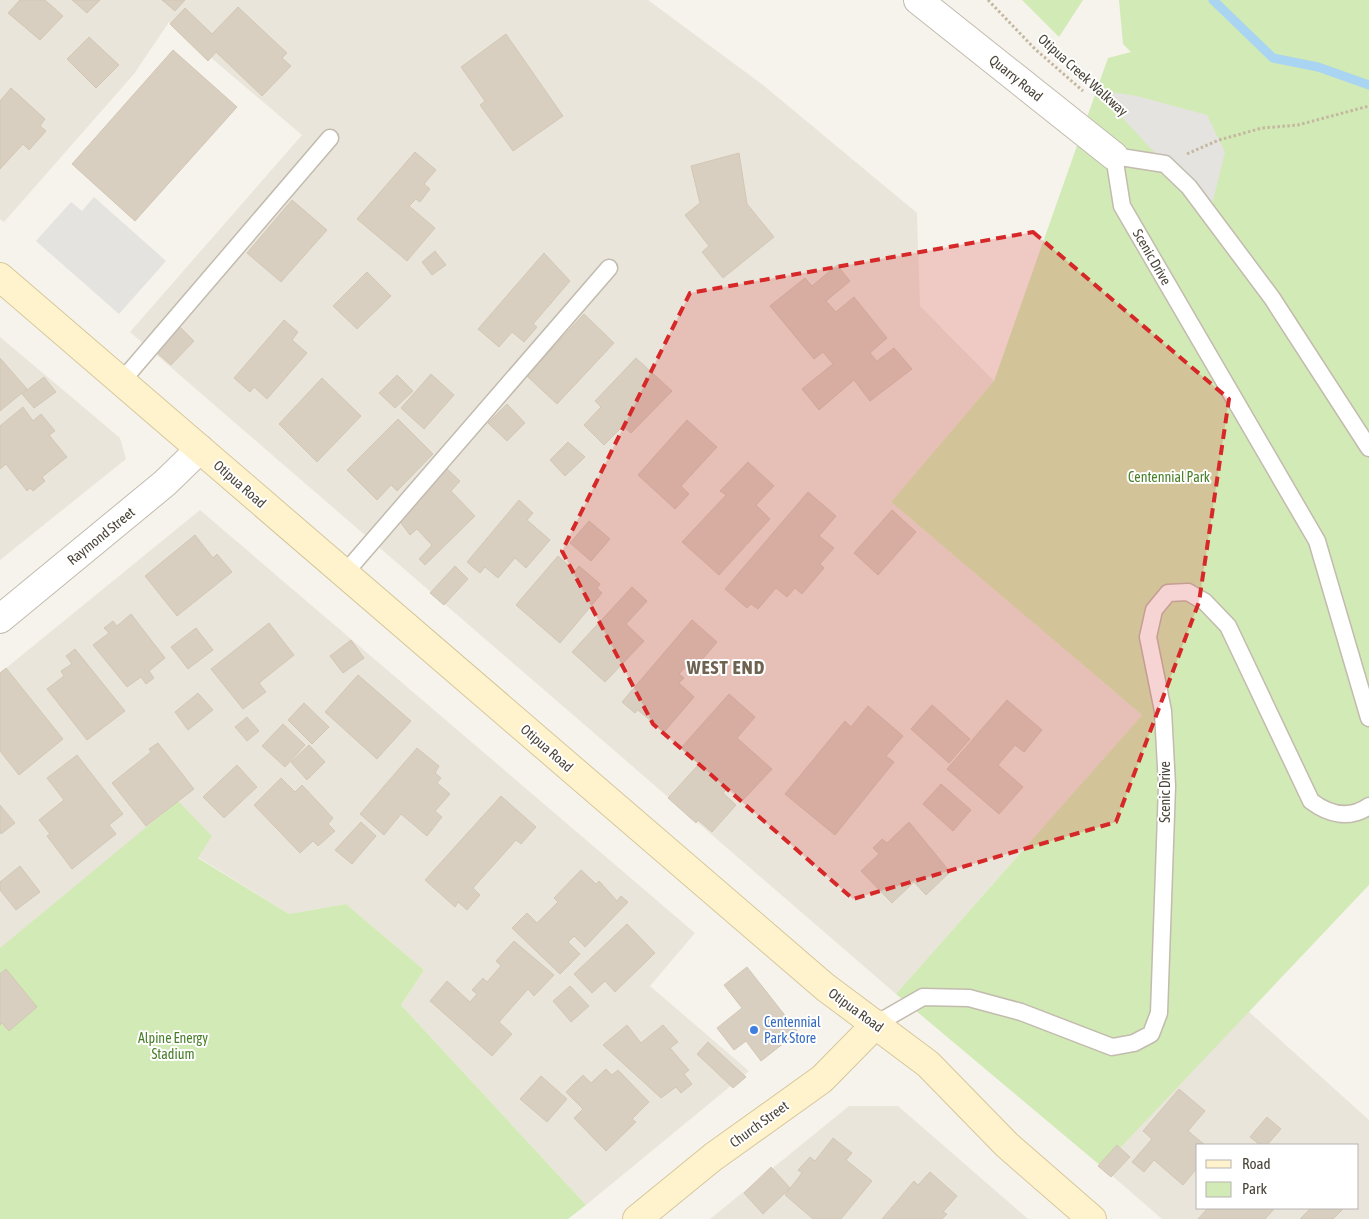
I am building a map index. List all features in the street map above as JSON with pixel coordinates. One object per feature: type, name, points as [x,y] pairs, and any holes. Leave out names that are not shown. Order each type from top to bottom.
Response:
[{"type":"street","name":"Quarry Road","points":[[918,0],[1114,156]]},
{"type":"street","name":"Otipua Road","points":[[0,277],[825,987],[928,1064],[1007,1145],[1092,1219]]},
{"type":"street","name":"Raymond Street","points":[[0,619],[165,483],[200,449]]},
{"type":"street","name":"Church Street","points":[[637,1219],[712,1158],[822,1079],[876,1024]]},
{"type":"lane","points":[[121,382],[330,138]]},
{"type":"lane","points":[[1114,156],[1165,164],[1189,187],[1266,290],[1369,448]]},
{"type":"lane","name":"Scenic Drive","points":[[1114,156],[1122,206],[1317,541],[1369,718]]},
{"type":"lane","points":[[344,574],[609,268]]},
{"type":"lane","name":"Scenic Drive","points":[[876,1024],[923,997],[969,998],[1021,1012],[1112,1047],[1134,1043],[1151,1034],[1159,1012],[1167,786],[1163,711],[1148,637],[1154,610],[1168,593],[1188,592],[1205,602],[1228,626],[1311,801],[1326,812],[1350,814],[1369,806]]},
{"type":"path","name":"Otipua Creek Walkway","points":[[988,0],[1036,50],[1086,94]]},
{"type":"path","points":[[1165,164],[1219,140],[1262,128],[1298,125],[1369,106]]},
{"type":"highlighted area","points":[[1033,232],[1229,399],[1199,602],[1116,822],[853,899],[653,724],[562,551],[690,293]]},
{"type":"shaded area","points":[[0,0],[648,0],[763,85],[917,213],[920,306],[994,381],[891,502],[1142,715],[896,994],[130,332],[302,135],[169,22],[134,74],[4,222],[0,219]]},
{"type":"shaded area","points":[[1097,90],[1137,96],[1207,115],[1225,152],[1210,213]]},
{"type":"shaded area","points":[[94,197],[166,261],[119,314],[36,241],[71,202],[82,211]]},
{"type":"shaded area","points":[[0,337],[120,438],[126,459],[0,560]]},
{"type":"shaded area","points":[[200,510],[695,933],[650,986],[749,1071],[586,1205],[401,1005],[424,970],[346,904],[289,914],[198,857],[212,836],[0,948],[0,673]]},
{"type":"shaded area","points":[[1248,1011],[1369,1120],[1369,1219],[1162,1219],[1102,1167]]},
{"type":"shaded area","points":[[849,1106],[898,1106],[1028,1219],[710,1219]]},
{"type":"green space","points":[[1022,0],[1083,0],[1059,37]]},
{"type":"green space","name":"Centennial Park","points":[[1119,0],[1369,0],[1369,885],[1102,1167],[896,994],[1142,715],[891,502],[994,381],[1108,58],[1131,52],[1123,44]]},
{"type":"green space","name":"Alpine Energy Stadium","points":[[178,801],[212,836],[198,858],[289,914],[346,904],[424,970],[401,1005],[586,1205],[568,1219],[0,1219],[0,948]]},
{"type":"building","points":[[20,0],[45,0],[63,16],[40,40],[8,13]]},
{"type":"building","points":[[72,0],[100,0],[87,13]]},
{"type":"building","points":[[162,0],[185,0],[175,11]]},
{"type":"building","points":[[238,7],[287,53],[282,58],[291,66],[262,96],[216,52],[208,61],[170,24],[185,8],[212,34]]},
{"type":"building","points":[[506,34],[563,116],[513,151],[480,105],[485,101],[461,67]]},
{"type":"building","points":[[89,37],[119,65],[96,88],[67,59]]},
{"type":"building","points":[[173,50],[237,107],[135,221],[72,164]]},
{"type":"building","points":[[11,88],[45,119],[40,126],[46,131],[29,150],[23,144],[0,169],[0,101]]},
{"type":"building","points":[[415,152],[436,170],[424,184],[430,189],[420,202],[416,199],[409,206],[435,228],[407,261],[357,219]]},
{"type":"building","points":[[739,153],[747,204],[774,237],[723,278],[702,252],[709,246],[685,215],[700,203],[691,166]]},
{"type":"building","points":[[292,200],[327,230],[281,282],[247,253]]},
{"type":"building","points":[[435,251],[446,265],[432,275],[422,262]]},
{"type":"building","points":[[544,253],[570,281],[533,324],[537,327],[524,342],[512,332],[499,347],[478,329]]},
{"type":"building","points":[[837,265],[850,281],[826,301],[836,312],[854,297],[887,338],[870,353],[877,361],[894,348],[912,369],[870,401],[854,380],[819,410],[802,389],[833,364],[823,352],[814,359],[770,306],[805,278],[812,286]]},
{"type":"building","points":[[367,272],[391,296],[357,329],[333,306]]},
{"type":"building","points":[[584,314],[614,343],[557,404],[527,376]]},
{"type":"building","points":[[284,320],[298,332],[292,340],[307,353],[267,399],[254,387],[250,392],[234,378]]},
{"type":"building","points":[[180,327],[194,341],[171,365],[156,352]]},
{"type":"building","points":[[0,358],[27,389],[0,411]]},
{"type":"building","points":[[636,358],[672,391],[631,433],[623,426],[604,445],[584,425],[601,407],[595,401]]},
{"type":"building","points":[[431,374],[454,395],[424,429],[401,408]]},
{"type":"building","points":[[397,375],[413,391],[395,408],[379,393]]},
{"type":"building","points":[[44,377],[56,392],[34,408],[22,394]]},
{"type":"building","points":[[322,378],[361,416],[317,462],[279,424]]},
{"type":"building","points":[[507,404],[525,423],[507,441],[488,423]]},
{"type":"building","points":[[23,407],[33,421],[41,414],[55,431],[49,435],[67,457],[42,477],[45,481],[33,491],[30,488],[27,491],[6,464],[0,469],[0,426]]},
{"type":"building","points":[[398,419],[433,454],[397,491],[391,485],[377,500],[347,470]]},
{"type":"building","points":[[687,420],[717,447],[681,486],[689,494],[675,509],[638,475]]},
{"type":"building","points":[[568,442],[585,457],[565,476],[550,460]]},
{"type":"building","points":[[748,462],[774,486],[756,505],[770,519],[719,575],[682,542],[726,495],[720,491]]},
{"type":"building","points":[[446,468],[460,481],[451,491],[475,516],[425,565],[419,559],[432,545],[417,529],[410,535],[398,519]]},
{"type":"building","points":[[808,492],[836,516],[819,536],[834,548],[820,564],[824,568],[802,594],[795,588],[787,597],[776,588],[758,609],[751,604],[747,608],[725,589]]},
{"type":"building","points":[[519,500],[533,513],[527,520],[550,540],[526,568],[515,558],[498,578],[485,567],[480,573],[467,562]]},
{"type":"building","points":[[892,510],[916,532],[878,575],[854,553]]},
{"type":"building","points":[[589,521],[610,539],[591,561],[570,543]]},
{"type":"building","points":[[195,535],[213,558],[217,554],[232,572],[177,616],[145,576]]},
{"type":"building","points":[[558,556],[575,571],[579,566],[600,584],[597,588],[602,593],[560,643],[516,605]]},
{"type":"building","points":[[455,566],[468,579],[444,605],[430,593]]},
{"type":"building","points":[[632,587],[647,601],[626,624],[644,641],[605,682],[572,652]]},
{"type":"building","points":[[131,614],[165,658],[149,671],[154,678],[146,684],[141,677],[127,687],[93,645],[109,633],[104,628],[113,621],[117,626]]},
{"type":"building","points":[[692,620],[717,642],[695,668],[689,663],[679,674],[684,678],[679,683],[694,697],[664,732],[638,710],[635,713],[622,702]]},
{"type":"building","points":[[269,623],[294,655],[259,683],[266,692],[243,709],[211,669]]},
{"type":"building","points":[[196,628],[213,650],[188,669],[171,647]]},
{"type":"building","points":[[351,640],[364,658],[343,673],[330,656]]},
{"type":"building","points":[[75,649],[125,711],[87,740],[47,689],[64,676],[61,671],[72,664],[66,656]]},
{"type":"building","points":[[6,668],[63,739],[19,775],[0,751],[0,673]]},
{"type":"building","points":[[358,675],[411,721],[377,759],[325,712]]},
{"type":"building","points":[[198,693],[213,710],[188,730],[175,712]]},
{"type":"building","points":[[729,694],[755,717],[737,738],[772,769],[743,800],[729,787],[723,793],[736,805],[712,832],[698,820],[696,823],[668,798],[699,764],[681,748]]},
{"type":"building","points":[[1007,700],[1042,730],[1024,752],[1015,745],[998,765],[1023,787],[999,814],[947,769]]},
{"type":"building","points":[[304,703],[329,727],[312,744],[288,720]]},
{"type":"building","points":[[932,705],[970,739],[949,763],[911,729]]},
{"type":"building","points":[[868,706],[903,736],[886,756],[894,762],[835,835],[785,794],[845,721],[851,727]]},
{"type":"building","points":[[247,717],[259,731],[247,741],[235,727]]},
{"type":"building","points":[[283,724],[305,745],[285,767],[262,746]]},
{"type":"building","points":[[158,743],[194,789],[146,826],[112,783],[151,752],[149,749]]},
{"type":"building","points":[[309,745],[325,762],[307,780],[291,762]]},
{"type":"building","points":[[417,748],[439,766],[435,773],[441,778],[437,783],[450,794],[435,811],[442,817],[427,836],[401,814],[384,835],[360,814]]},
{"type":"building","points":[[77,755],[123,814],[109,825],[116,834],[72,869],[47,836],[50,834],[39,820],[64,800],[47,778]]},
{"type":"building","points":[[237,765],[257,787],[224,818],[203,797]]},
{"type":"building","points":[[281,778],[295,792],[302,785],[333,818],[328,824],[335,831],[318,846],[313,841],[300,853],[254,805]]},
{"type":"building","points":[[941,784],[971,810],[953,831],[923,804]]},
{"type":"building","points":[[501,796],[536,827],[521,844],[516,840],[473,888],[480,895],[467,910],[458,902],[455,907],[425,880]]},
{"type":"building","points":[[0,805],[15,823],[1,834],[0,832]]},
{"type":"building","points":[[361,822],[376,836],[352,864],[335,850]]},
{"type":"building","points":[[909,822],[950,872],[926,895],[914,882],[892,903],[861,871],[879,854],[873,848],[882,839],[887,843]]},
{"type":"building","points":[[20,866],[40,892],[16,910],[0,890],[0,882]]},
{"type":"building","points":[[581,870],[596,884],[599,881],[617,901],[621,896],[628,902],[585,947],[574,936],[568,942],[580,954],[560,974],[512,928],[527,913],[537,923],[558,902],[554,898]]},
{"type":"building","points":[[627,924],[655,953],[615,992],[605,981],[592,993],[574,974]]},
{"type":"building","points":[[514,941],[554,975],[534,996],[528,989],[499,1022],[512,1034],[492,1056],[430,1001],[447,981],[470,1002],[477,994],[472,990],[483,978],[487,982],[501,966],[496,961]]},
{"type":"building","points":[[747,967],[798,1032],[761,1061],[746,1041],[734,1050],[717,1028],[742,1008],[724,985]]},
{"type":"building","points":[[6,969],[37,1007],[9,1031],[2,1023],[0,1025],[0,974]]},
{"type":"building","points":[[570,986],[589,1006],[571,1022],[553,1001]]},
{"type":"building","points":[[627,1025],[641,1043],[663,1025],[678,1042],[670,1048],[689,1070],[684,1074],[692,1084],[681,1093],[676,1087],[661,1098],[603,1045]]},
{"type":"building","points":[[708,1042],[746,1077],[733,1088],[697,1054]]},
{"type":"building","points":[[606,1069],[612,1075],[618,1070],[649,1102],[632,1119],[636,1122],[606,1151],[574,1118],[583,1109],[566,1092],[583,1075],[591,1083]]},
{"type":"building","points":[[541,1076],[567,1099],[547,1122],[520,1099]]},
{"type":"building","points":[[1179,1089],[1205,1111],[1188,1131],[1204,1144],[1196,1144],[1196,1169],[1183,1185],[1154,1160],[1144,1172],[1132,1162],[1152,1139],[1143,1131]]},
{"type":"building","points":[[1267,1117],[1281,1129],[1268,1144],[1259,1144],[1250,1137]]},
{"type":"building","points":[[833,1138],[852,1153],[846,1160],[872,1181],[841,1219],[813,1219],[785,1195],[802,1173],[798,1170],[810,1157],[815,1161]]},
{"type":"building","points":[[1117,1145],[1130,1157],[1111,1177],[1098,1166]]},
{"type":"building","points":[[771,1167],[790,1188],[763,1214],[744,1193]]},
{"type":"building","points":[[930,1172],[957,1196],[943,1212],[947,1214],[942,1219],[882,1219],[914,1181],[918,1185]]},
{"type":"building","points":[[1207,1209],[1274,1209],[1265,1219],[1198,1219]]},
{"type":"building","points":[[1310,1209],[1343,1209],[1333,1219],[1300,1219]]},
{"type":"waterway","points":[[1213,0],[1273,58],[1318,67],[1369,85]]},
{"type":"place","name":"Centennial Park Store","points":[[754,1030]]},
{"type":"district","name":"WEST END","points":[[726,667]]}]
